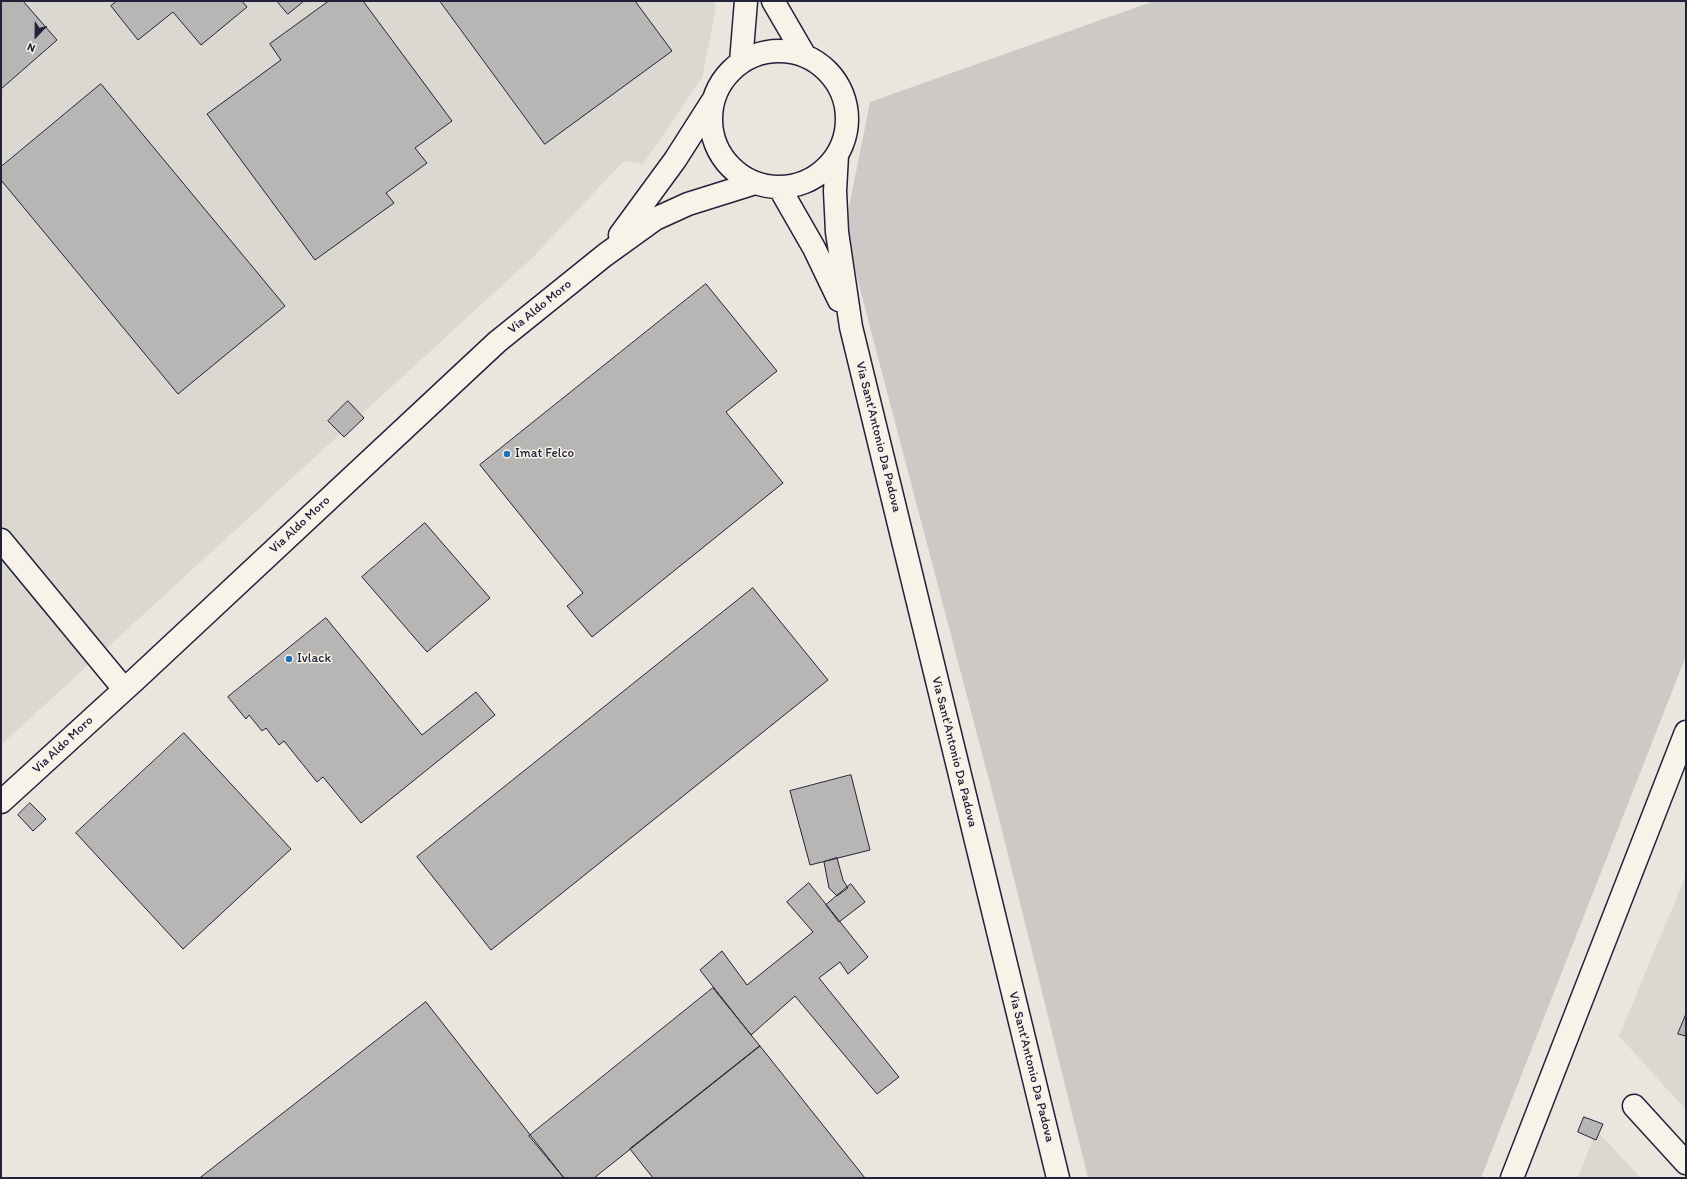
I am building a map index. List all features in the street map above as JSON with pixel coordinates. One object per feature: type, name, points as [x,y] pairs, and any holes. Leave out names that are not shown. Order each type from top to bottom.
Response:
[{"type":"street","points":[[741,62],[746,1]]},
{"type":"street","points":[[773,1],[805,56]]},
{"type":"street","points":[[770,51],[782,51],[805,56],[825,70],[840,88],[846,109],[846,133],[837,155],[821,173],[802,184],[779,187],[755,183],[735,172],[724,160],[716,146],[710,123],[713,99],[724,78],[741,62],[770,51]]},
{"type":"street","name":"Via Aldo Moro","points":[[605,255],[675,160],[713,99]]},
{"type":"street","name":"Via Sant'Antonio Da Padova","points":[[837,155],[835,191],[836,232],[851,327],[1058,1178]]},
{"type":"street","name":"Via Aldo Moro","points":[[1,802],[497,342],[605,255],[646,225],[665,214],[688,204],[755,183]]},
{"type":"street","name":"Via Sant'Antonio Da Padova","points":[[779,187],[820,259],[851,327]]},
{"type":"street","points":[[1,540],[124,689]]},
{"type":"street","points":[[1512,1178],[1686,732]]},
{"type":"street","points":[[1634,1106],[1686,1163]]},
{"type":"shaded area","points":[[1,1],[714,1],[716,8],[702,78],[643,164],[624,161],[532,258],[1,745]]},
{"type":"shaded area","points":[[1154,1],[1686,1],[1686,656],[1481,1178],[1088,1178],[999,818],[855,270],[848,227],[849,207],[870,102]]},
{"type":"shaded area","points":[[1686,875],[1686,1110],[1619,1036]]},
{"type":"shaded area","points":[[1596,1130],[1641,1178],[1578,1178]]},
{"type":"building","points":[[1,1],[23,1],[57,40],[1,89]]},
{"type":"building","points":[[117,1],[242,1],[247,7],[201,45],[173,12],[138,40],[111,6]]},
{"type":"building","points":[[277,1],[304,1],[288,14]]},
{"type":"building","points":[[329,1],[363,1],[452,121],[415,148],[427,163],[386,193],[394,203],[315,260],[207,114],[281,60],[270,44]]},
{"type":"building","points":[[440,1],[635,1],[672,51],[545,144]]},
{"type":"building","points":[[101,84],[285,306],[178,394],[1,180],[1,167]]},
{"type":"building","points":[[706,284],[777,371],[726,412],[783,483],[592,637],[567,606],[583,593],[480,465]]},
{"type":"building","points":[[348,401],[364,418],[344,437],[328,421]]},
{"type":"building","points":[[425,523],[490,598],[427,652],[362,577]]},
{"type":"building","points":[[753,588],[828,680],[491,950],[417,857]]},
{"type":"building","points":[[326,618],[422,735],[476,692],[495,715],[361,823],[323,777],[317,782],[284,741],[279,745],[266,728],[262,731],[249,715],[246,719],[228,697]]},
{"type":"building","points":[[184,733],[291,849],[183,949],[76,833]]},
{"type":"building","points":[[851,775],[870,850],[810,865],[790,791]]},
{"type":"building","points":[[30,803],[46,819],[33,831],[18,815]]},
{"type":"building","points":[[837,858],[843,880],[848,888],[837,896],[829,888],[824,862]]},
{"type":"building","points":[[809,883],[868,957],[848,974],[840,962],[819,978],[899,1077],[877,1094],[795,996],[751,1035],[700,970],[722,951],[747,985],[813,932],[787,902]]},
{"type":"building","points":[[851,884],[865,902],[839,922],[826,905]]},
{"type":"building","points":[[713,988],[760,1046],[594,1178],[564,1178],[529,1136]]},
{"type":"building","points":[[426,1002],[564,1178],[200,1178]]},
{"type":"building","points":[[1686,1014],[1686,1036],[1678,1034]]},
{"type":"building","points":[[760,1046],[865,1178],[653,1178],[630,1149]]},
{"type":"building","points":[[1584,1117],[1603,1124],[1596,1140],[1578,1132]]},
{"type":"place","name":"Imat Felco","points":[[507,454]]},
{"type":"place","name":"Ivlack","points":[[289,659]]}]
